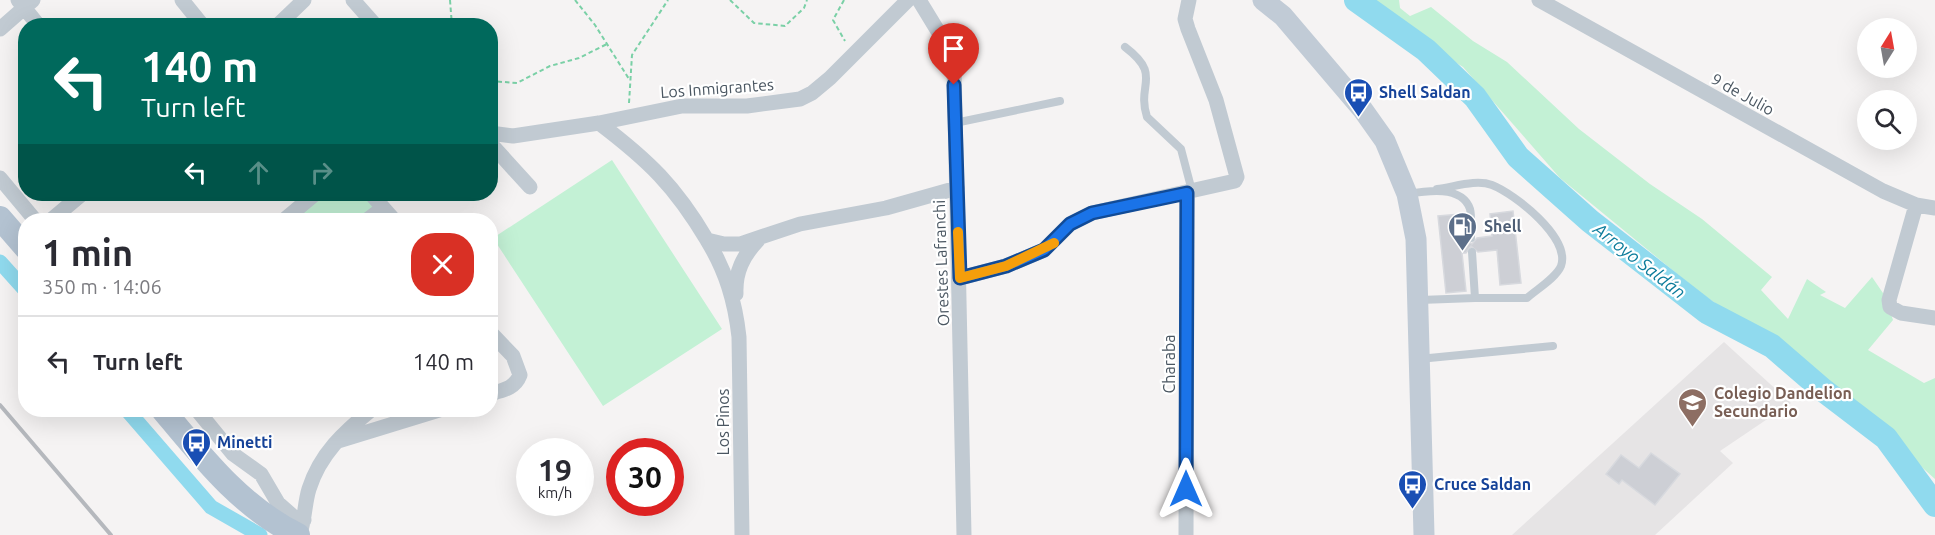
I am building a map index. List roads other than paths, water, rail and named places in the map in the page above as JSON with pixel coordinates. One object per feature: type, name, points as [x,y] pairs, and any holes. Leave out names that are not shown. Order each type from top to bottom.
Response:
[{"type":"main road","points":[[1263,0],[1281,8],[1363,110],[1385,141],[1407,194],[1416,239],[1424,535]]},
{"type":"main road","points":[[0,218],[18,238]]},
{"type":"main road","points":[[169,417],[249,505],[265,517],[301,530]]},
{"type":"street","points":[[182,0],[197,18]]},
{"type":"street","points":[[285,18],[304,0]]},
{"type":"street","points":[[353,0],[369,18]]},
{"type":"street","name":"Los Inmigrantes","points":[[498,134],[513,136],[599,123],[629,115],[682,106],[747,106],[800,99],[812,93],[908,0]]},
{"type":"street","name":"Orestes Lafranchi","points":[[919,0],[952,58],[960,278],[964,535]]},
{"type":"street","points":[[960,278],[1006,266],[1044,250],[1070,224],[1092,213],[1235,181],[1237,177],[1216,100],[1185,19],[1189,0]]},
{"type":"street","name":"9 de Julio","points":[[1539,0],[1559,4],[1872,185],[1916,205],[1935,208]]},
{"type":"street","points":[[0,29],[25,3],[34,18]]},
{"type":"street","name":"Los Pinos","points":[[599,123],[640,154],[666,178],[685,202],[727,276],[736,310]]},
{"type":"street","points":[[498,153],[530,187]]},
{"type":"street","points":[[0,178],[18,199]]},
{"type":"street","points":[[707,240],[724,244],[758,240],[800,224],[886,208],[957,188]]},
{"type":"street","name":"Charaba","points":[[1186,535],[1190,192]]},
{"type":"street","points":[[20,201],[30,213]]},
{"type":"street","points":[[59,213],[74,201]]},
{"type":"street","points":[[292,213],[307,201]]},
{"type":"street","points":[[377,201],[388,213]]},
{"type":"street","points":[[1916,205],[1889,300],[1890,307],[1901,313],[1935,318]]},
{"type":"street","points":[[376,213],[383,207]]},
{"type":"street","name":"Los Pinos","points":[[742,535],[741,358],[736,310],[738,270],[745,254],[758,240]]},
{"type":"street","points":[[498,341],[519,366],[520,375],[517,383],[498,391]]},
{"type":"street","points":[[182,433],[192,417]]},
{"type":"street","points":[[202,417],[232,454],[261,474],[278,503],[296,519],[301,530]]},
{"type":"street","points":[[301,530],[309,490],[320,465],[335,441],[363,417]]},
{"type":"street","points":[[335,441],[416,417]]},
{"type":"lane","points":[[1125,47],[1144,64],[1147,117],[1182,149],[1190,192]]},
{"type":"lane","points":[[955,123],[1060,101]]},
{"type":"lane","points":[[1407,194],[1479,183],[1493,185],[1532,211],[1555,237],[1562,256],[1558,271],[1527,298],[1418,300]]},
{"type":"lane","points":[[1437,189],[1463,200],[1470,207],[1472,238]]},
{"type":"lane","points":[[1472,252],[1475,298]]},
{"type":"lane","points":[[1418,359],[1553,346]]},
{"type":"waterway","name":"Arroyo Saldán","points":[[1356,0],[1426,50],[1475,97],[1518,157],[1590,221],[1707,312],[1772,346],[1823,390],[1886,438],[1935,505]]},
{"type":"waterway","points":[[0,262],[18,282]]},
{"type":"waterway","points":[[133,417],[211,507],[260,535]]},
{"type":"railway","points":[[0,405],[111,535]]},
{"type":"place","name":"Shell Saldan","points":[[1358,118]]},
{"type":"place","name":"Shell","points":[[1463,252]]},
{"type":"place","name":"Colegio Dandelion Secundario","points":[[1693,428]]},
{"type":"place","name":"Minetti","points":[[196,468]]},
{"type":"place","name":"Cruce Saldan","points":[[1413,510]]}]
